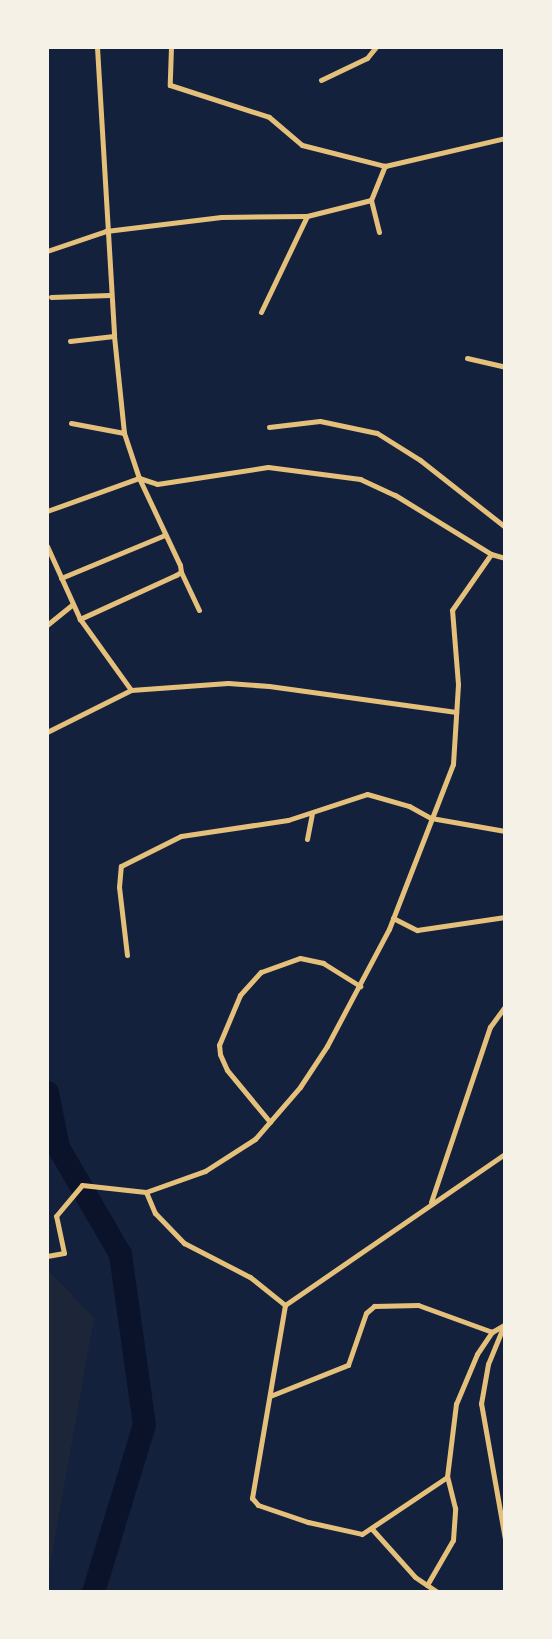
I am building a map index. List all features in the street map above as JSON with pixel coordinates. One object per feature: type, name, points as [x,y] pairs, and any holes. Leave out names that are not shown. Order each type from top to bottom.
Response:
[{"type":"street","points":[[97,47],[110,295],[124,433],[139,478],[199,610]]},
{"type":"street","points":[[171,47],[170,85],[270,117],[302,145],[385,166],[505,138]]},
{"type":"street","points":[[321,80],[367,58],[376,47]]},
{"type":"street","points":[[379,232],[371,200],[385,166]]},
{"type":"street","points":[[47,251],[106,230],[221,217],[307,216],[371,200]]},
{"type":"street","points":[[261,312],[307,216]]},
{"type":"street","points":[[51,297],[110,295]]},
{"type":"street","points":[[70,341],[114,336]]},
{"type":"street","points":[[467,358],[505,367]]},
{"type":"street","points":[[269,427],[320,421],[377,433],[420,460],[505,527]]},
{"type":"street","points":[[72,423],[124,433]]},
{"type":"street","points":[[47,511],[139,478],[157,484],[268,467],[359,479],[395,495],[491,554],[505,558]]},
{"type":"street","points":[[61,578],[165,535]]},
{"type":"street","points":[[47,546],[80,619],[131,690]]},
{"type":"street","points":[[47,1256],[55,1258],[65,1247],[56,1216],[82,1185],[146,1192],[205,1171],[255,1139],[306,1077],[360,986],[393,918],[453,764],[456,712],[452,610],[491,554]]},
{"type":"street","points":[[80,619],[181,572]]},
{"type":"street","points":[[47,625],[72,604]]},
{"type":"street","points":[[47,732],[131,690],[228,684],[270,686],[456,712]]},
{"type":"street","points":[[128,955],[119,887],[125,863],[181,836],[312,814],[367,794],[409,806],[430,818],[505,831]]},
{"type":"street","points":[[307,839],[312,814]]},
{"type":"street","points":[[393,918],[417,930],[505,917]]},
{"type":"street","points":[[270,1122],[227,1070],[220,1054],[219,1045],[240,995],[261,972],[300,958],[323,962],[360,986]]},
{"type":"street","points":[[431,1202],[491,1027],[505,1006]]},
{"type":"street","points":[[447,1477],[372,1529],[351,1533],[258,1505],[252,1498],[285,1306],[431,1202],[505,1154]]},
{"type":"street","points":[[146,1192],[155,1213],[184,1243],[250,1277],[285,1306]]},
{"type":"street","points":[[270,1396],[348,1365],[366,1312],[374,1306],[418,1305],[492,1332]]},
{"type":"street","points":[[428,1585],[453,1540],[454,1507],[447,1477],[456,1404],[466,1373],[492,1332],[504,1324]]},
{"type":"street","points":[[504,1324],[488,1364],[481,1403],[505,1539]]},
{"type":"street","points":[[372,1529],[437,1592]]},
{"type":"shaded area","points":[[47,1269],[94,1318],[47,1582]]},
{"type":"waterway","points":[[47,1092],[58,1147],[120,1254],[144,1424],[93,1592]]}]
